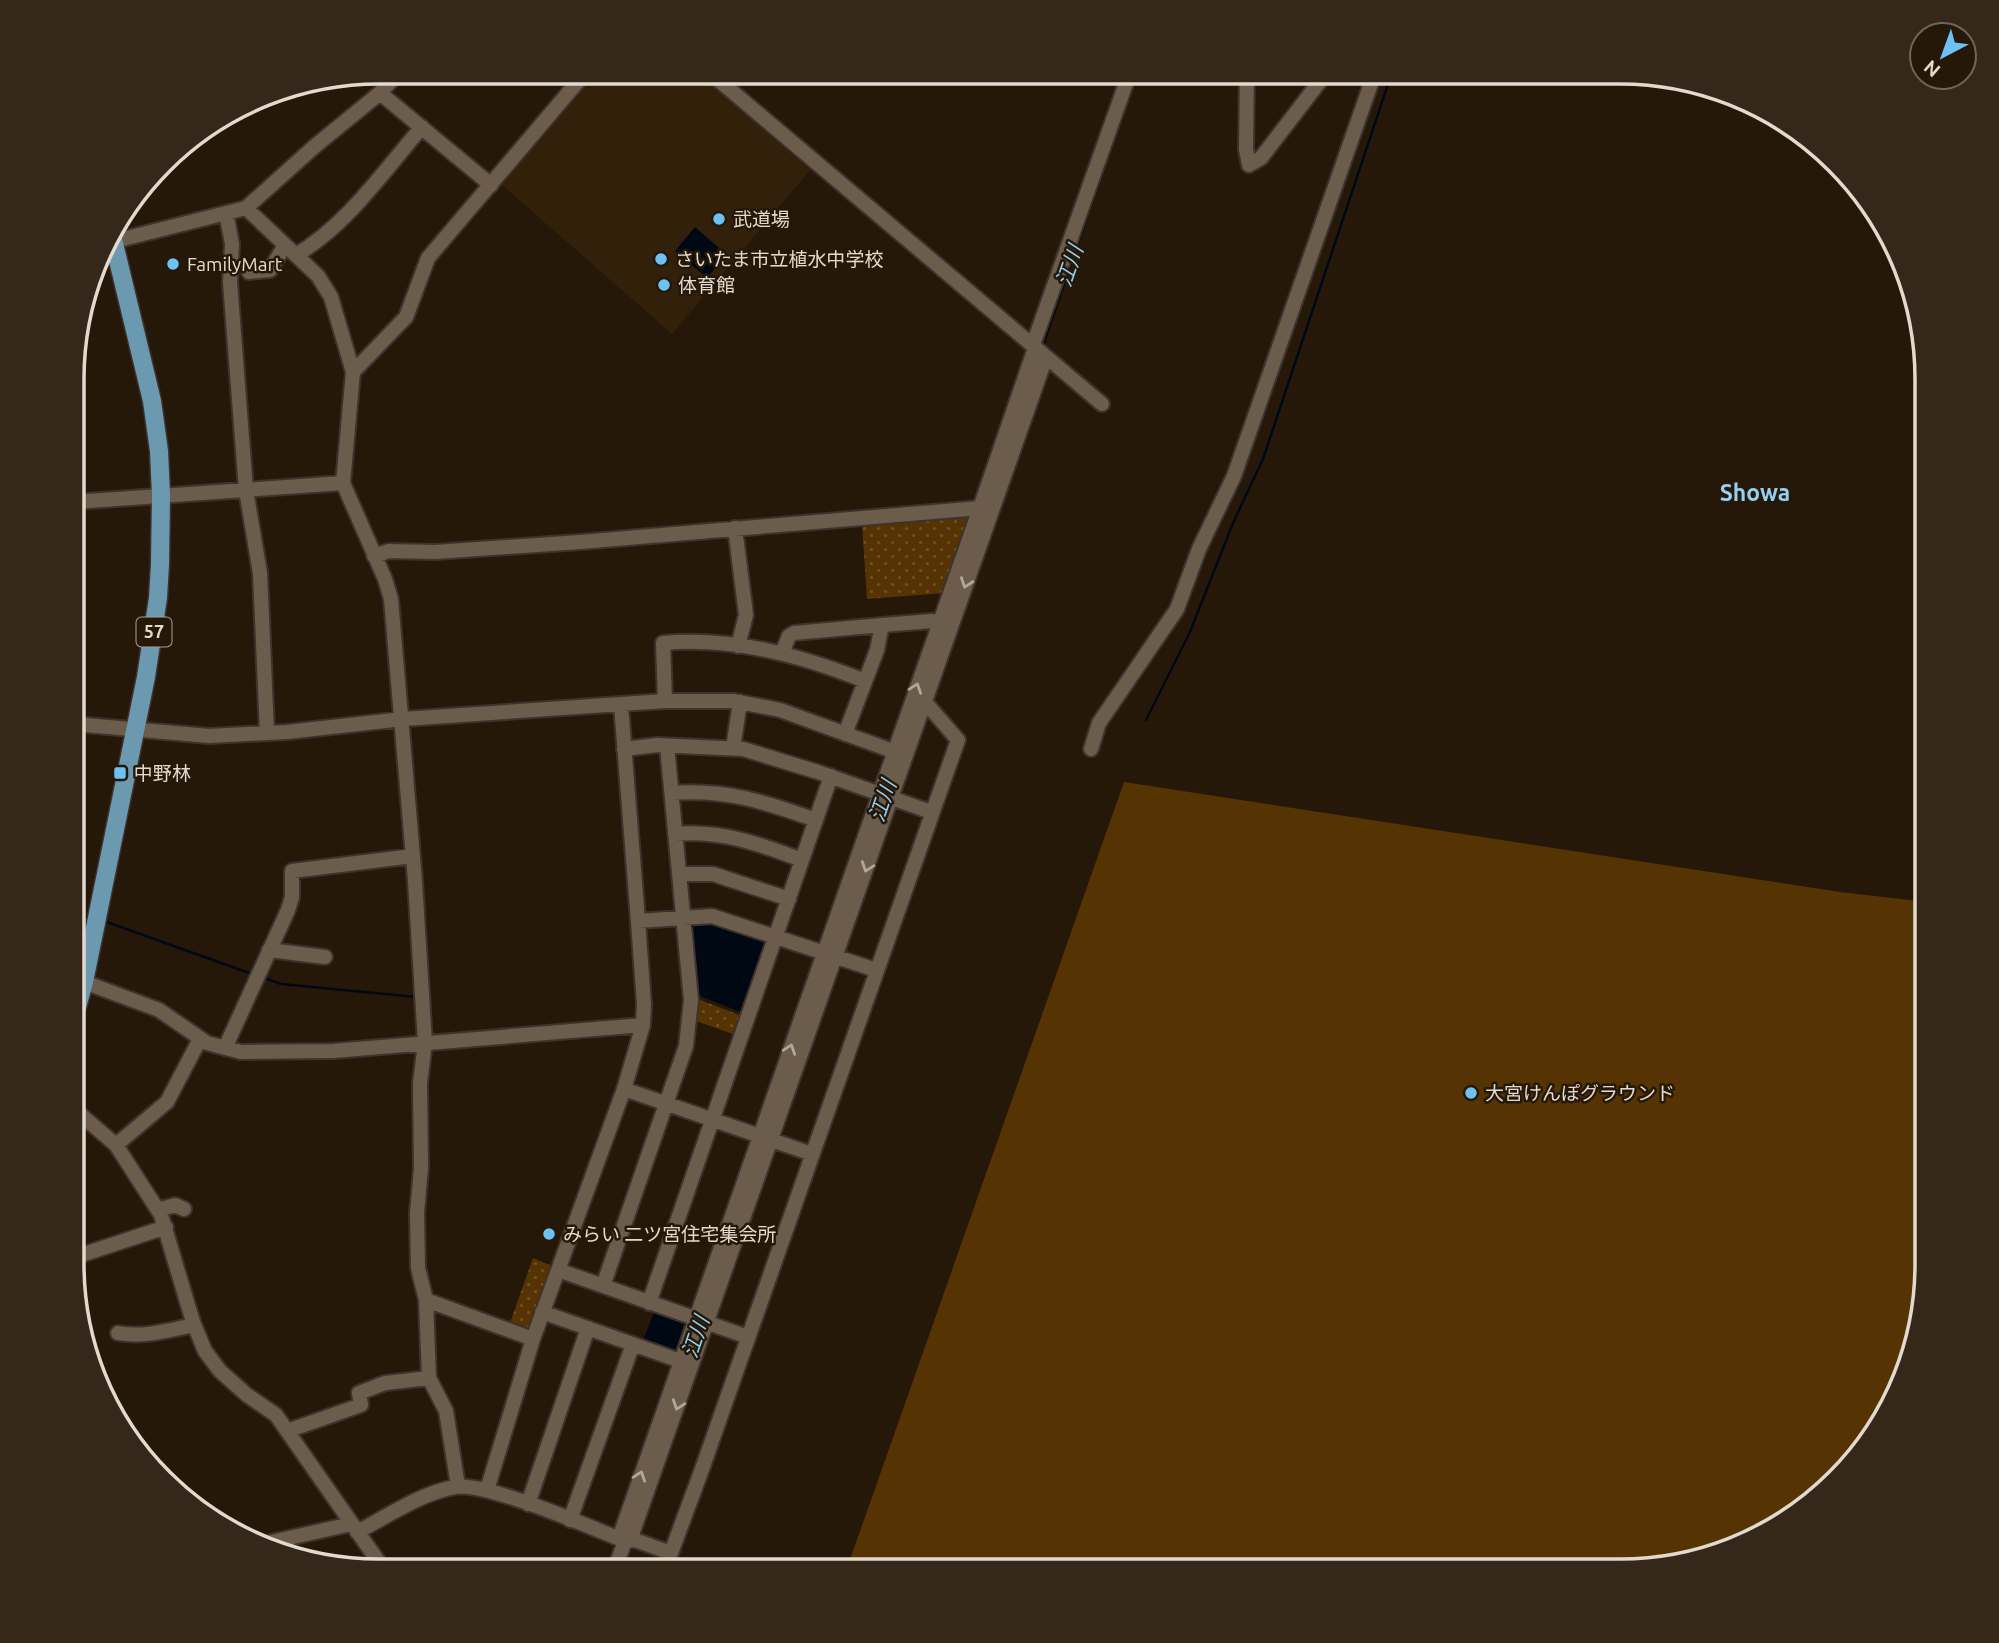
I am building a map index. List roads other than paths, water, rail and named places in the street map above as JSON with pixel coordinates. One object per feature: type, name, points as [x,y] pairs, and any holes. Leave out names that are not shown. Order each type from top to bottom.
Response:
[{"type":"main road","name":"57","points":[[84,963],[136,731],[158,598],[161,495],[159,451],[152,401],[114,249]]},
{"type":"street","points":[[122,236],[246,208],[388,84]]},
{"type":"street","points":[[353,372],[406,317],[428,258],[576,84]]},
{"type":"street","points":[[723,84],[1102,404]]},
{"type":"street","points":[[1040,352],[1034,342],[1126,84]]},
{"type":"street","points":[[1247,84],[1246,149],[1249,165],[1261,158],[1317,84]]},
{"type":"street","points":[[1091,749],[1099,723],[1177,609],[1199,549],[1234,476],[1371,84]]},
{"type":"street","points":[[380,93],[491,185]]},
{"type":"street","points":[[249,272],[270,270],[290,250],[315,243],[359,202],[422,127]]},
{"type":"street","points":[[246,208],[318,276],[331,297],[353,372],[343,483],[385,579],[391,599],[413,856],[425,1044],[420,1083],[418,1268],[426,1300],[429,1378],[446,1411],[458,1486]]},
{"type":"street","points":[[226,212],[232,244],[230,282],[246,490],[260,573],[267,733]]},
{"type":"street","points":[[900,754],[925,702],[980,508],[1040,352]]},
{"type":"street","points":[[619,1559],[627,1541],[622,1530],[702,1321],[1040,352]]},
{"type":"street","points":[[84,501],[343,483]]},
{"type":"street","points":[[374,556],[389,551],[435,552],[580,542],[980,508]]},
{"type":"street","points":[[735,528],[747,615],[738,646]]},
{"type":"street","points":[[782,653],[789,636],[794,633],[882,625],[945,624]]},
{"type":"street","points":[[845,734],[877,650],[882,625]]},
{"type":"street","points":[[665,701],[663,643],[687,641],[782,653],[865,681]]},
{"type":"street","points":[[84,725],[209,736],[267,733],[402,719],[665,701],[740,702],[780,710],[900,754]]},
{"type":"street","points":[[733,748],[740,702]]},
{"type":"street","points":[[279,1541],[354,1528],[432,1494],[458,1486],[487,1490],[627,1541],[671,1553],[958,740],[925,702]]},
{"type":"street","points":[[487,1490],[542,1312],[624,1089],[643,1025],[644,1004],[621,705]]},
{"type":"street","points":[[624,749],[667,746],[743,749],[831,776],[931,812]]},
{"type":"street","points":[[603,1286],[686,1046],[691,1000],[667,746]]},
{"type":"street","points":[[649,1303],[831,776]]},
{"type":"street","points":[[671,793],[720,792],[742,796],[816,820]]},
{"type":"street","points":[[675,834],[720,834],[750,841],[802,860]]},
{"type":"street","points":[[225,1048],[290,903],[292,871],[413,856]]},
{"type":"street","points":[[679,874],[713,874],[789,899]]},
{"type":"street","points":[[638,920],[712,916],[876,970]]},
{"type":"street","points":[[269,950],[325,957]]},
{"type":"street","points":[[84,987],[159,1010],[200,1039],[241,1052],[333,1051],[643,1025]]},
{"type":"street","points":[[116,1145],[167,1102],[200,1039]]},
{"type":"street","points":[[624,1089],[813,1154]]},
{"type":"street","points":[[84,1117],[116,1145],[158,1210],[166,1227],[194,1325],[205,1351],[220,1371],[247,1395],[276,1415],[376,1559]]},
{"type":"street","points":[[158,1210],[176,1205],[184,1209]]},
{"type":"street","points":[[84,1254],[166,1227]]},
{"type":"street","points":[[558,1270],[748,1337]]},
{"type":"street","points":[[426,1300],[533,1339]]},
{"type":"street","points":[[542,1312],[686,1363]]},
{"type":"street","points":[[118,1333],[156,1333],[194,1325]]},
{"type":"street","points":[[528,1504],[588,1328]]},
{"type":"street","points":[[570,1520],[633,1344]]},
{"type":"street","points":[[287,1431],[360,1405],[359,1393],[385,1383],[429,1378]]},
{"type":"waterway","name":"江川","points":[[1042,348],[1133,84]]},
{"type":"waterway","points":[[1146,720],[1190,632],[1233,523],[1263,459],[1388,84]]},
{"type":"waterway","points":[[84,916],[91,916]]},
{"type":"waterway","points":[[104,921],[252,974]]},
{"type":"waterway","points":[[262,977],[281,984],[416,997]]},
{"type":"place","name":"武道場","points":[[719,219]]},
{"type":"place","name":"さいたま市立植水中学校","points":[[661,259]]},
{"type":"place","name":"FamilyMart","points":[[173,264]]},
{"type":"place","name":"体育館","points":[[664,285]]},
{"type":"place","name":"中野林","points":[[120,773]]},
{"type":"place","name":"大宮けんぽグラウンド","points":[[1471,1093]]},
{"type":"place","name":"みらい 二ツ宮住宅集会所","points":[[549,1234]]},
{"type":"district","name":"Showa","points":[[1755,493]]}]
